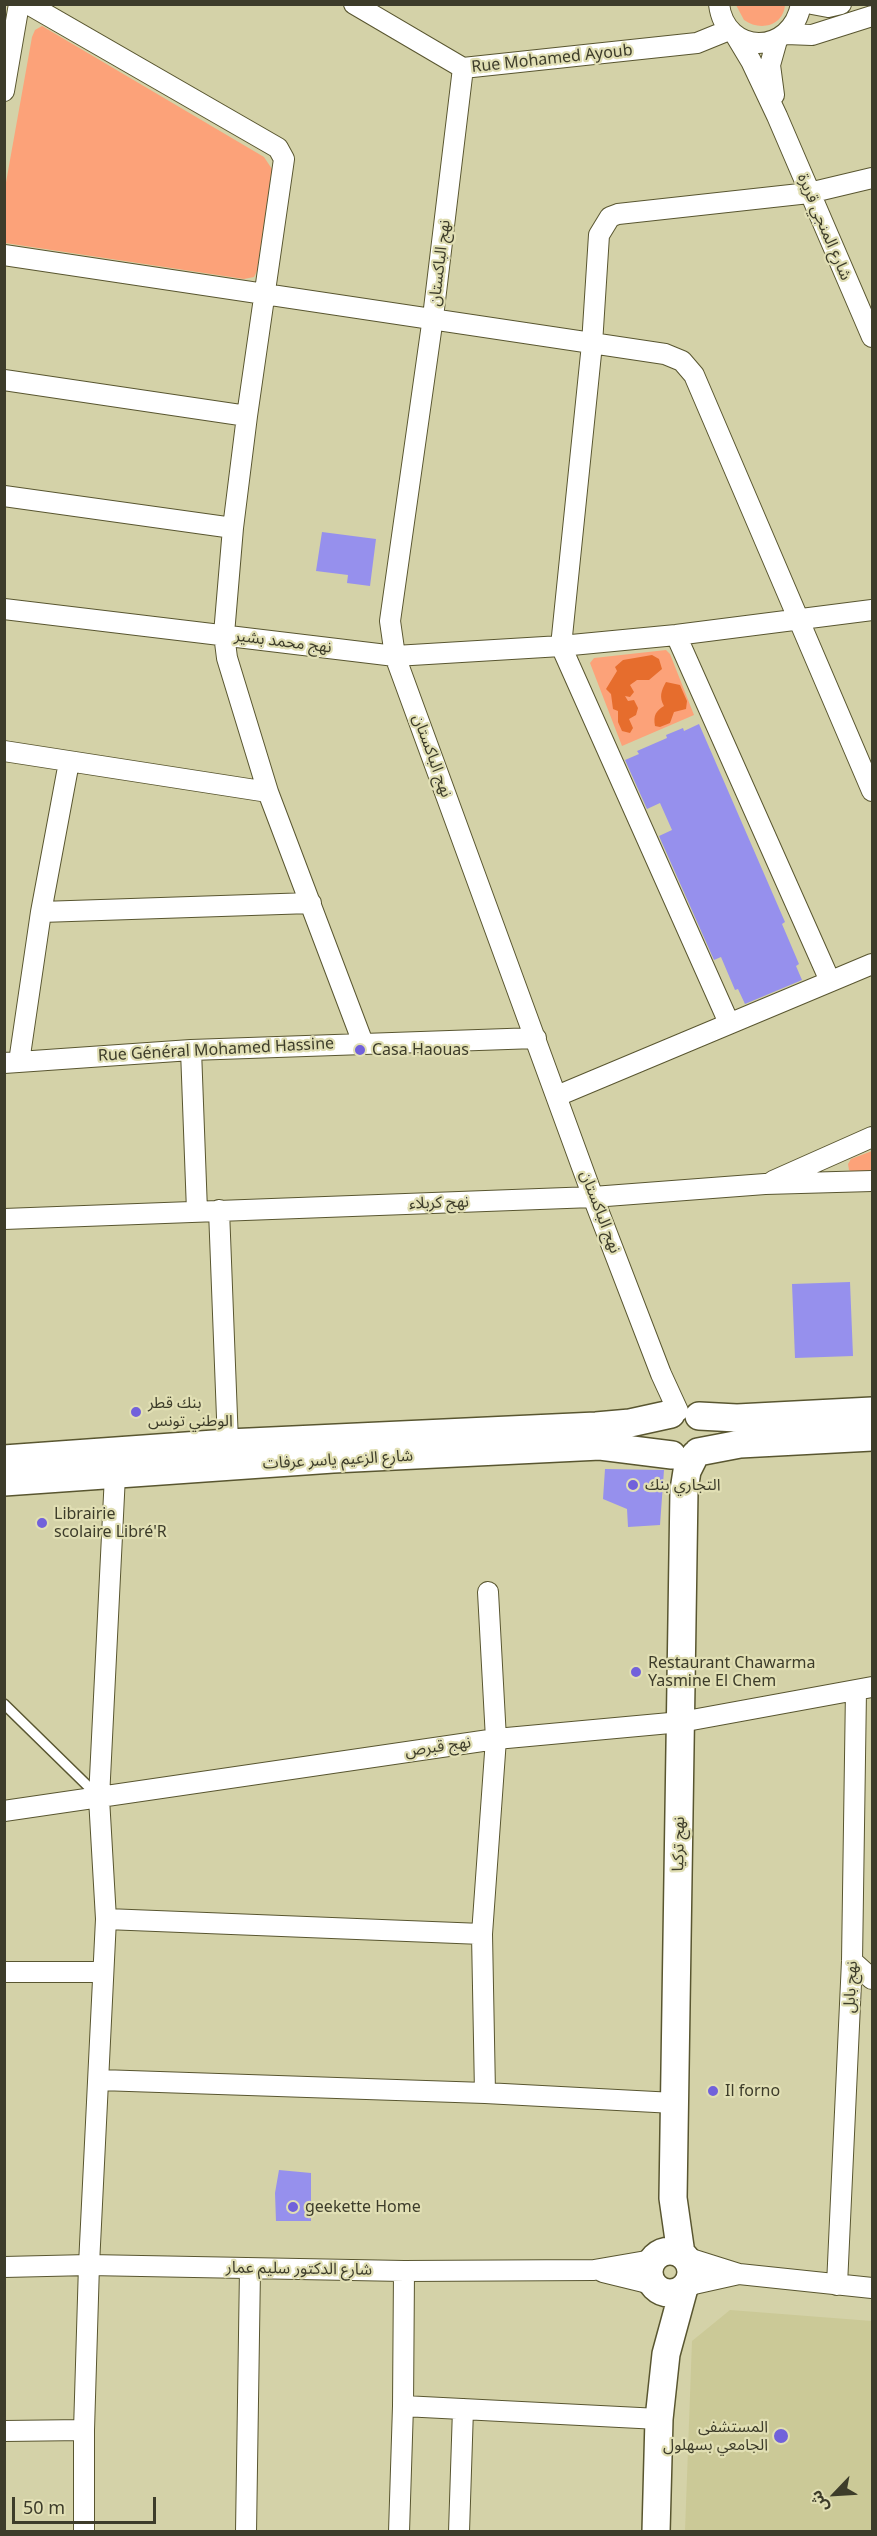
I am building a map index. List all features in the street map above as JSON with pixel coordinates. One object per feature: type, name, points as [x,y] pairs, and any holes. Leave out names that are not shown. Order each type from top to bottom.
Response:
[{"type":"main road","name":"شارع الزعيم ياسر عرفات","points":[[4,1459],[228,1443],[596,1426],[683,1414],[736,1418],[873,1411]]},
{"type":"main road","points":[[683,1414],[704,1423],[706,1439],[685,1455],[662,1445],[660,1431],[662,1424],[683,1414]]},
{"type":"main road","name":"شارع الزعيم ياسر عرفات","points":[[4,1482],[333,1459],[600,1446],[685,1455],[740,1444],[873,1437]]},
{"type":"main road","name":"نهج تركيا","points":[[669,2271],[673,2198],[685,1455]]},
{"type":"main road","points":[[656,2532],[659,2419],[666,2354],[669,2271]]},
{"type":"street","points":[[4,91],[18,4]]},
{"type":"street","points":[[28,4],[278,148],[284,159],[285,166],[247,416],[233,528],[224,634],[227,658],[268,792],[363,1043]]},
{"type":"street","name":"Rue Mohamed Ayoub","points":[[354,4],[463,69],[697,43],[732,33]]},
{"type":"street","name":"شارع المنجي قريرة","points":[[719,4],[722,19],[751,61],[777,116],[873,337]]},
{"type":"street","name":"شارع المنجي قريرة","points":[[777,116],[770,65],[782,37],[799,15],[801,4]]},
{"type":"street","points":[[812,4],[828,7],[841,4]]},
{"type":"street","points":[[732,33],[756,43],[782,37],[812,35],[873,16]]},
{"type":"street","name":"نهج الباكستان","points":[[463,69],[433,317],[390,621],[395,656],[593,1197],[661,1374],[683,1414]]},
{"type":"street","points":[[729,1023],[561,646],[592,344],[598,235],[610,217],[618,214],[809,193],[873,178]]},
{"type":"street","points":[[4,255],[433,317],[665,354],[682,361],[694,375],[873,790]]},
{"type":"street","points":[[4,380],[247,416]]},
{"type":"street","points":[[4,496],[233,528]]},
{"type":"street","name":"نهج محمد بشير","points":[[4,609],[395,656],[561,646],[676,635],[873,610]]},
{"type":"street","points":[[676,635],[830,981]]},
{"type":"street","points":[[4,751],[268,792]]},
{"type":"street","points":[[12,1062],[69,762]]},
{"type":"street","points":[[41,912],[311,903]]},
{"type":"street","points":[[557,1096],[873,964]]},
{"type":"street","name":"Rue Général Mohamed Hassine","points":[[12,1062],[191,1050],[536,1038]]},
{"type":"street","points":[[191,1050],[197,1211]]},
{"type":"street","points":[[765,1184],[873,1137]]},
{"type":"street","name":"نهج كربلاء","points":[[4,1219],[593,1197],[765,1184],[873,1181]]},
{"type":"street","points":[[219,1210],[228,1443]]},
{"type":"street","points":[[84,2532],[84,2430],[89,2265],[100,2080],[106,1919],[99,1798],[115,1475]]},
{"type":"street","points":[[485,2093],[482,1934],[496,1739],[488,1592]]},
{"type":"street","name":"نهج قبرص","points":[[4,1811],[496,1739],[681,1722],[864,1688]]},
{"type":"street","name":"نهج بابل","points":[[837,2285],[864,1688]]},
{"type":"street","points":[[106,1919],[482,1934]]},
{"type":"street","points":[[852,1961],[873,1979]]},
{"type":"street","points":[[4,1972],[103,1972]]},
{"type":"street","points":[[100,2080],[485,2093],[674,2103]]},
{"type":"street","name":"شارع الدكتور سليم عمار","points":[[4,2267],[89,2265],[404,2271],[669,2271],[739,2274]]},
{"type":"street","points":[[246,2532],[250,2269]]},
{"type":"street","points":[[399,2532],[404,2271]]},
{"type":"street","points":[[669,2271],[739,2274],[873,2288]]},
{"type":"street","points":[[403,2406],[659,2419]]},
{"type":"street","points":[[459,2532],[464,2409]]},
{"type":"street","points":[[4,2431],[84,2430]]},
{"type":"lane","points":[[4,1704],[99,1798]]},
{"type":"shaded area","points":[[785,4],[780,18],[763,26],[744,20],[736,5]]},
{"type":"shaded area","points":[[42,26],[264,157],[272,169],[257,271],[254,277],[244,279],[5,243],[5,188],[32,37],[35,30]]},
{"type":"shaded area","points":[[666,650],[670,654],[694,715],[622,746],[590,663],[594,658]]},
{"type":"shaded area","points":[[652,655],[659,659],[662,669],[649,680],[637,680],[630,685],[634,692],[630,697],[625,696],[628,701],[634,700],[638,708],[636,715],[629,719],[633,728],[630,733],[622,731],[618,722],[618,711],[613,709],[611,694],[606,689],[617,671],[615,667],[623,660]]},
{"type":"shaded area","points":[[666,682],[680,685],[687,701],[686,709],[674,712],[670,723],[660,727],[655,726],[654,719],[657,712],[664,706],[661,694]]},
{"type":"shaded area","points":[[872,1151],[872,1172],[854,1173],[849,1170],[848,1164],[851,1159]]},
{"type":"shaded area","name":"المستشفى الجامعي بسهلول","points":[[730,2310],[872,2321],[872,2531],[685,2531],[692,2341]]},
{"type":"building","points":[[322,532],[376,539],[370,586],[347,583],[348,575],[316,571]]},
{"type":"building","points":[[699,724],[785,922],[782,924],[799,964],[796,966],[802,980],[745,1004],[738,989],[735,990],[721,957],[714,960],[659,836],[672,830],[660,803],[647,809],[625,760],[639,754],[637,751],[667,738],[666,735],[683,728],[684,731]]},
{"type":"building","points":[[850,1282],[853,1356],[795,1358],[792,1284]]},
{"type":"building","name":"التجاري بنك","points":[[605,1469],[664,1470],[660,1525],[628,1527],[627,1509],[603,1499]]},
{"type":"building","name":"geekette Home","points":[[279,2170],[311,2173],[311,2221],[276,2221],[275,2193]]},
{"type":"place","name":"Casa Haouas","points":[[360,1050]]},
{"type":"place","name":"بنك قطر الوطني تونس","points":[[136,1412]]},
{"type":"place","name":"التجاري بنك","points":[[633,1485]]},
{"type":"place","name":"Librairie scolaire Libré'R","points":[[42,1523]]},
{"type":"place","name":"Restaurant Chawarma Yasmine El Chem","points":[[636,1672]]},
{"type":"place","name":"Il forno","points":[[713,2091]]},
{"type":"place","name":"geekette Home","points":[[293,2207]]},
{"type":"place","name":"المستشفى الجامعي بسهلول","points":[[781,2436]]}]
